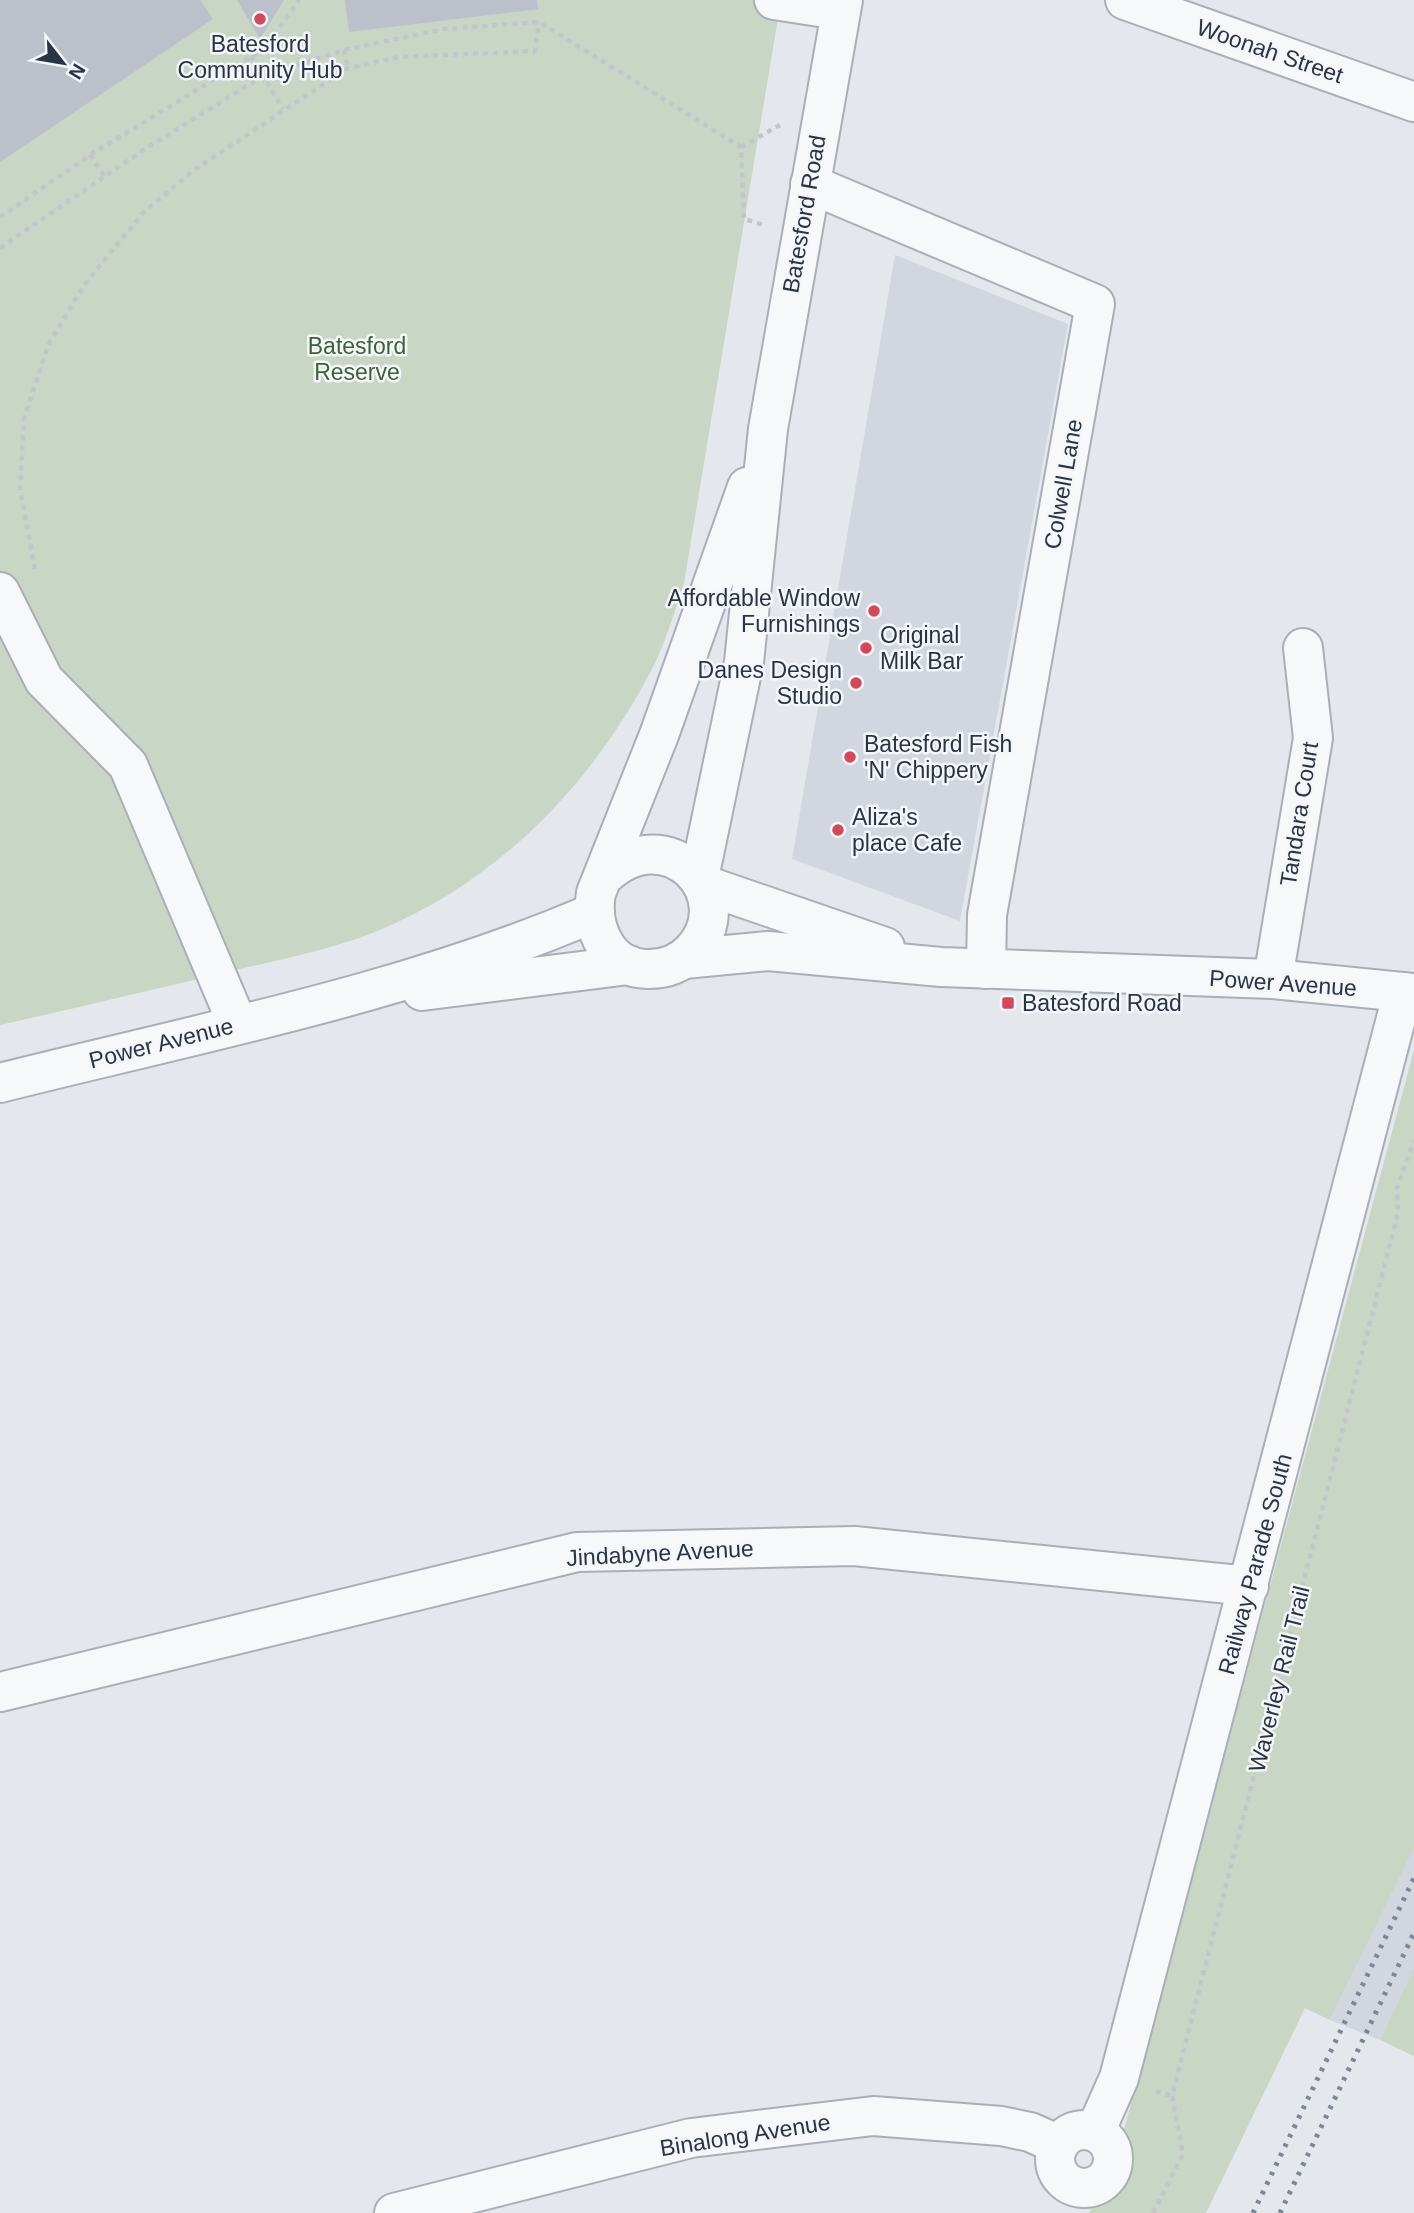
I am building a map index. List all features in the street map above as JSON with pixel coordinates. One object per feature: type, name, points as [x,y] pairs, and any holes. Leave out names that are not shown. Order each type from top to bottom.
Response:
[{"type":"street","points":[[774,0],[841,5]]},
{"type":"street","name":"Woonah Street","points":[[1125,0],[1414,102]]},
{"type":"street","name":"Batesford Road","points":[[700,881],[744,662],[768,429],[841,5]]},
{"type":"street","name":"Colwell Lane","points":[[810,184],[1095,304],[987,915],[986,969]]},
{"type":"street","name":"Batesford Road","points":[[604,876],[659,735],[768,429]]},
{"type":"street","points":[[0,592],[44,680],[128,765],[237,1023]]},
{"type":"street","name":"Tandara Court","points":[[1273,979],[1313,738],[1303,648]]},
{"type":"street","points":[[652,853],[670,856],[686,865],[700,881],[709,904],[708,925],[699,944],[684,960],[666,968],[647,970],[629,965],[610,953],[598,934],[593,913],[596,894],[604,876],[618,864],[634,856],[652,853]]},
{"type":"street","name":"Power Avenue","points":[[700,881],[941,967]]},
{"type":"street","name":"Power Avenue","points":[[0,1083],[321,1004],[538,936],[593,913]]},
{"type":"street","name":"Power Avenue","points":[[684,960],[768,951],[941,967],[1273,979],[1409,993]]},
{"type":"street","name":"Power Avenue","points":[[321,1004],[629,965]]},
{"type":"street","name":"Railway Parade South","points":[[1096,2132],[1119,2078],[1409,993]]},
{"type":"street","name":"Jindabyne Avenue","points":[[0,1692],[577,1552],[854,1546],[1249,1586]]},
{"type":"street","name":"Binalong Avenue","points":[[394,2213],[437,2208],[691,2138],[873,2116],[1001,2126],[1030,2132],[1059,2145]]},
{"type":"street","points":[[1076,2130],[1096,2132],[1111,2147],[1112,2167],[1107,2177],[1068,2199],[1056,2164],[1059,2145],[1076,2130]]},
{"type":"path","points":[[0,217],[90,155],[264,49],[299,0]]},
{"type":"path","points":[[39,576],[33,565],[20,489],[24,419],[48,345],[85,284],[143,213],[194,170],[348,68],[399,57],[535,51],[539,22]]},
{"type":"path","points":[[0,248],[145,149],[263,76],[344,50],[444,29],[539,22],[741,148],[744,219],[800,234]]},
{"type":"path","points":[[344,50],[348,68]]},
{"type":"path","points":[[251,56],[283,109]]},
{"type":"path","points":[[90,155],[104,177]]},
{"type":"path","name":"Waverley Rail Trail","points":[[1153,2213],[1183,2154],[1172,2096],[1398,1213],[1397,1188],[1414,1141]]},
{"type":"shaded area","points":[[895,255],[1068,324],[960,921],[792,859]]},
{"type":"shaded area","points":[[1414,1848],[1414,1968],[1380,2040],[1330,2020]]},
{"type":"green space","name":"Batesford Reserve","points":[[0,0],[781,0],[684,583],[655,663],[604,747],[541,821],[505,854],[424,909],[380,930],[304,954],[0,1025]]},
{"type":"green space","points":[[1414,1050],[1414,1848],[1330,2020],[1305,2008],[1206,2213],[1089,2213],[1119,2148]]},
{"type":"green space","points":[[1414,1968],[1414,2056],[1380,2040]]},
{"type":"building","points":[[0,0],[200,0],[213,19],[0,162]]},
{"type":"building","name":"Batesford Community Hub","points":[[237,0],[284,0],[260,39]]},
{"type":"building","points":[[345,0],[537,0],[538,9],[349,32]]},
{"type":"railway","points":[[1253,2213],[1414,1878]]},
{"type":"railway","points":[[1280,2213],[1414,1933]]},
{"type":"place","name":"Batesford Community Hub","points":[[260,19]]},
{"type":"place","name":"Affordable Window Furnishings","points":[[874,611]]},
{"type":"place","name":"Original Milk Bar","points":[[866,648]]},
{"type":"place","name":"Danes Design Studio","points":[[856,683]]},
{"type":"place","name":"Batesford Fish 'N' Chippery","points":[[850,757]]},
{"type":"place","name":"Aliza's place Cafe","points":[[838,830]]},
{"type":"place","name":"Batesford Road","points":[[1008,1003]]}]
